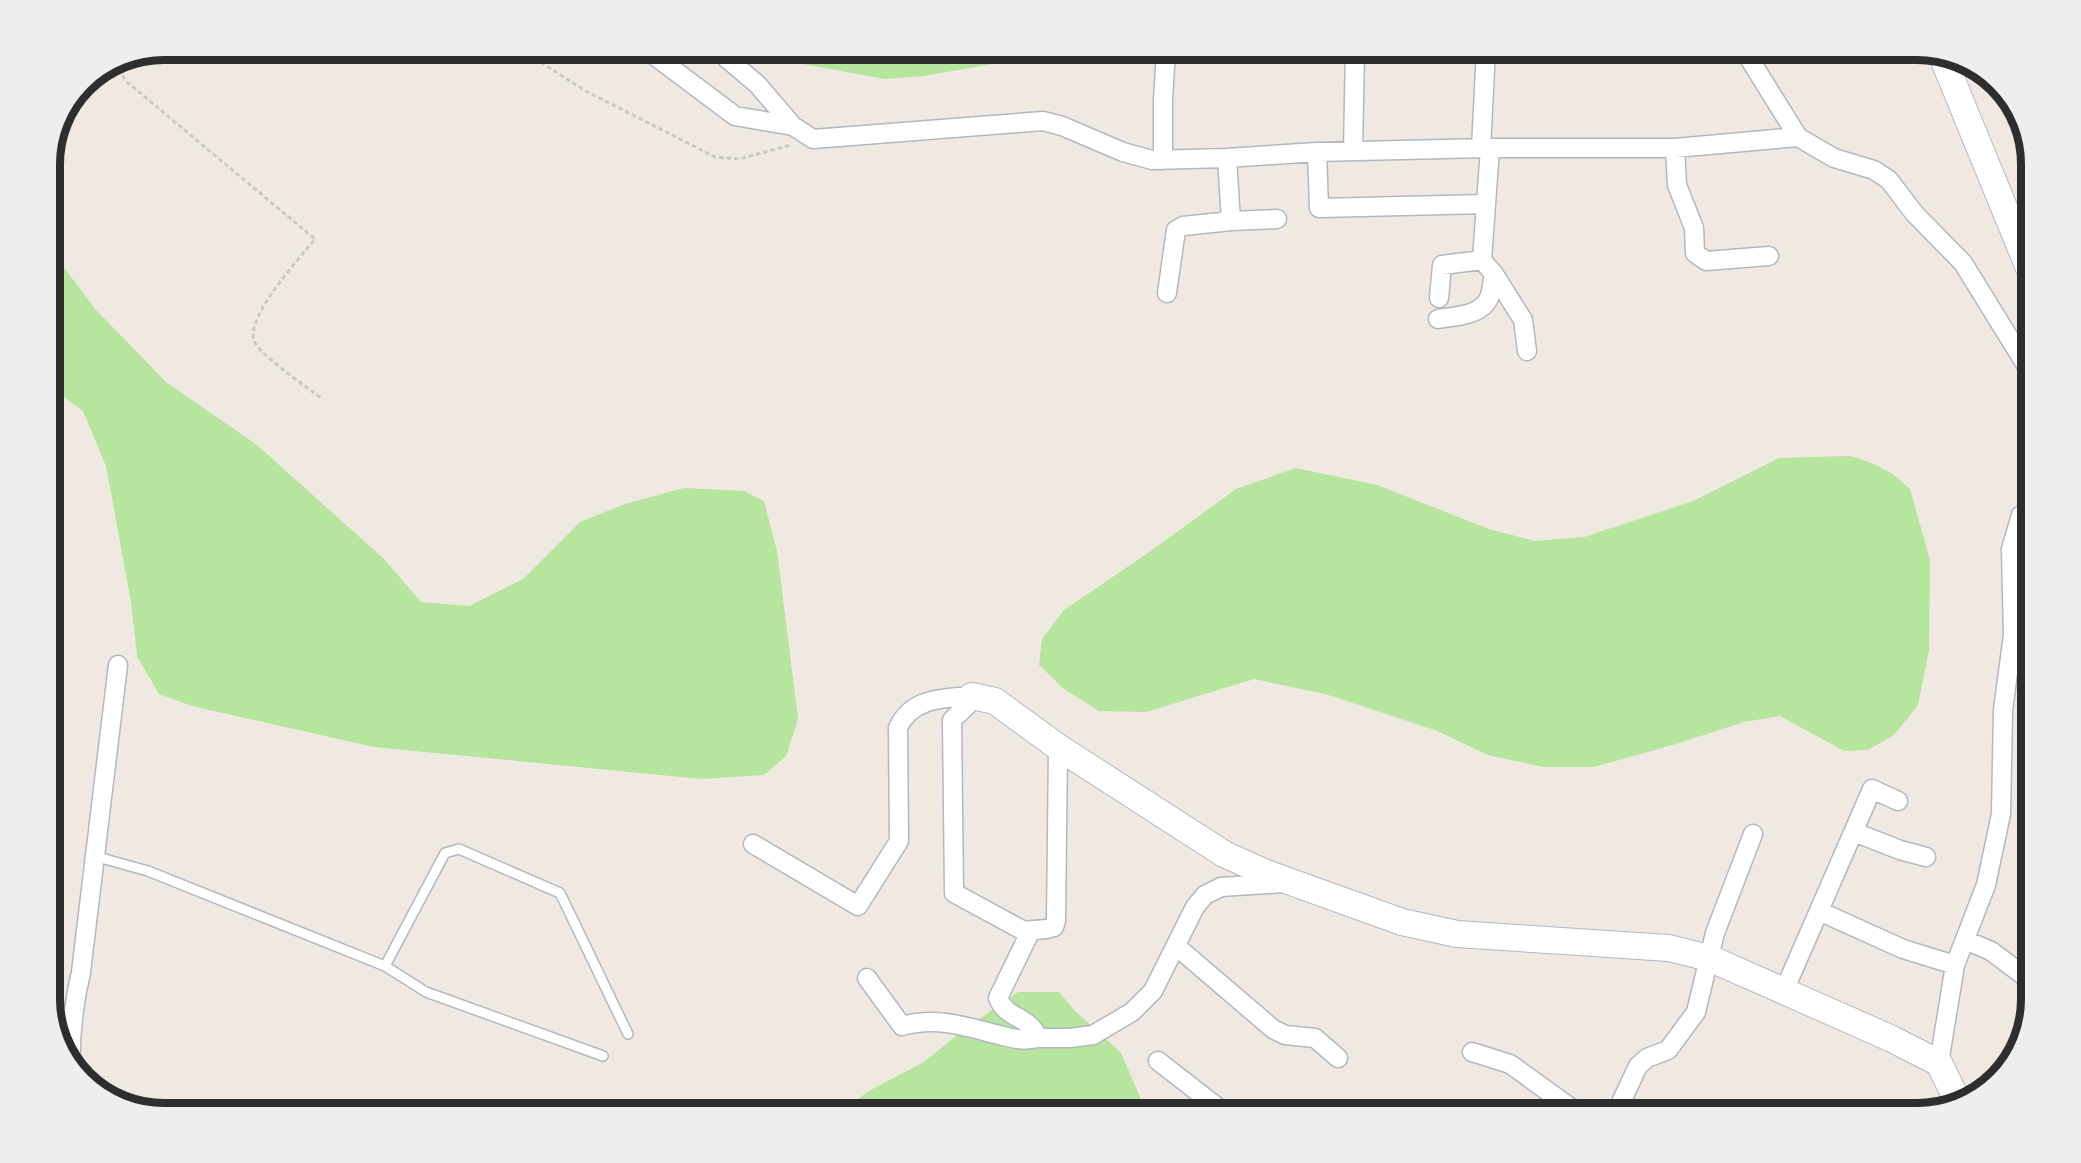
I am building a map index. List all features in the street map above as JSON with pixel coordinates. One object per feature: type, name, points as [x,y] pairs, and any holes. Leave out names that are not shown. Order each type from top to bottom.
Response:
[{"type":"street","points":[[660,60],[735,116],[793,126]]},
{"type":"street","points":[[729,60],[758,85],[793,126],[813,139],[1042,121],[1062,126],[1123,152],[1152,160],[1163,160],[1353,151],[1676,147],[1798,138]]},
{"type":"street","points":[[1163,160],[1165,60]]},
{"type":"street","points":[[1353,151],[1355,60]]},
{"type":"street","points":[[1486,60],[1486,204],[1482,260],[1494,274],[1523,320],[1527,351]]},
{"type":"street","points":[[1750,60],[1798,138],[1834,158],[1874,170],[1889,180],[1914,213],[1963,263],[2021,357]]},
{"type":"street","points":[[1945,64],[2021,249]]},
{"type":"street","points":[[1676,147],[1677,186],[1694,228],[1695,253],[1706,261],[1769,256]]},
{"type":"street","points":[[1317,152],[1319,208],[1486,204]]},
{"type":"street","points":[[1227,158],[1231,221]]},
{"type":"street","points":[[1167,293],[1176,230],[1183,226],[1277,219]]},
{"type":"street","points":[[1439,298],[1442,265],[1482,260]]},
{"type":"street","points":[[1438,319],[1480,309],[1489,298],[1494,274]]},
{"type":"street","points":[[1955,1096],[1939,1063],[1956,965],[1986,885],[2001,814],[2003,710],[2013,635],[2011,549],[2021,515]]},
{"type":"street","points":[[70,1043],[74,999],[81,972],[118,665]]},
{"type":"street","points":[[974,696],[952,720],[954,893],[1024,931],[1046,930],[1054,927],[1056,921],[1058,747]]},
{"type":"street","points":[[753,844],[858,906],[899,841],[898,728],[903,716],[916,706],[942,698],[974,696],[995,701],[1058,747],[1224,854],[1289,882],[1402,922],[1457,934],[1669,948],[1709,958],[1890,1038],[1939,1063]]},
{"type":"street","points":[[1784,991],[1872,789],[1898,801]]},
{"type":"street","points":[[1854,832],[1900,850],[1926,857]]},
{"type":"street","points":[[1621,1103],[1638,1066],[1647,1058],[1668,1050],[1696,1012],[1715,933],[1753,834]]},
{"type":"street","points":[[867,978],[902,1026],[919,1021],[939,1021],[1022,1041],[1093,1035],[1132,1012],[1153,992],[1195,907],[1205,895],[1221,887],[1289,882]]},
{"type":"street","points":[[1819,911],[1903,949],[1956,965]]},
{"type":"street","points":[[1031,930],[998,998],[1002,1009],[1034,1027],[1038,1038]]},
{"type":"street","points":[[1965,940],[1990,951],[2021,974]]},
{"type":"street","points":[[1176,946],[1273,1029],[1284,1035],[1315,1038],[1338,1058]]},
{"type":"street","points":[[1472,1052],[1510,1064],[1564,1103]]},
{"type":"street","points":[[1158,1061],[1212,1103]]},
{"type":"lane","points":[[384,966],[445,853],[459,849],[560,893],[628,1034]]},
{"type":"lane","points":[[94,856],[148,871],[384,966],[426,992],[603,1056]]},
{"type":"path","points":[[538,60],[584,90],[715,157],[739,159],[813,139]]},
{"type":"path","points":[[119,71],[127,82],[315,239],[266,302],[254,325],[254,341],[261,351],[321,398]]},
{"type":"green space","points":[[789,60],[1015,60],[924,76],[885,79]]},
{"type":"green space","points":[[60,262],[96,310],[166,382],[257,445],[384,559],[421,602],[469,606],[523,579],[580,522],[625,504],[684,488],[744,491],[764,501],[777,551],[798,719],[786,756],[764,775],[701,779],[374,747],[192,706],[159,694],[137,656],[131,602],[106,466],[83,411],[60,394]]},
{"type":"green space","points":[[1850,456],[1872,463],[1893,474],[1910,489],[1930,560],[1929,650],[1918,705],[1894,735],[1868,750],[1844,751],[1780,716],[1744,722],[1594,767],[1543,767],[1488,755],[1435,730],[1325,694],[1254,679],[1146,712],[1099,711],[1064,689],[1039,665],[1042,639],[1064,610],[1236,489],[1296,468],[1377,485],[1489,529],[1534,541],[1584,537],[1693,501],[1779,458]]},
{"type":"green space","points":[[1018,992],[1059,992],[1074,1010],[1121,1053],[1143,1103],[854,1103],[867,1092],[924,1062],[962,1031]]}]
